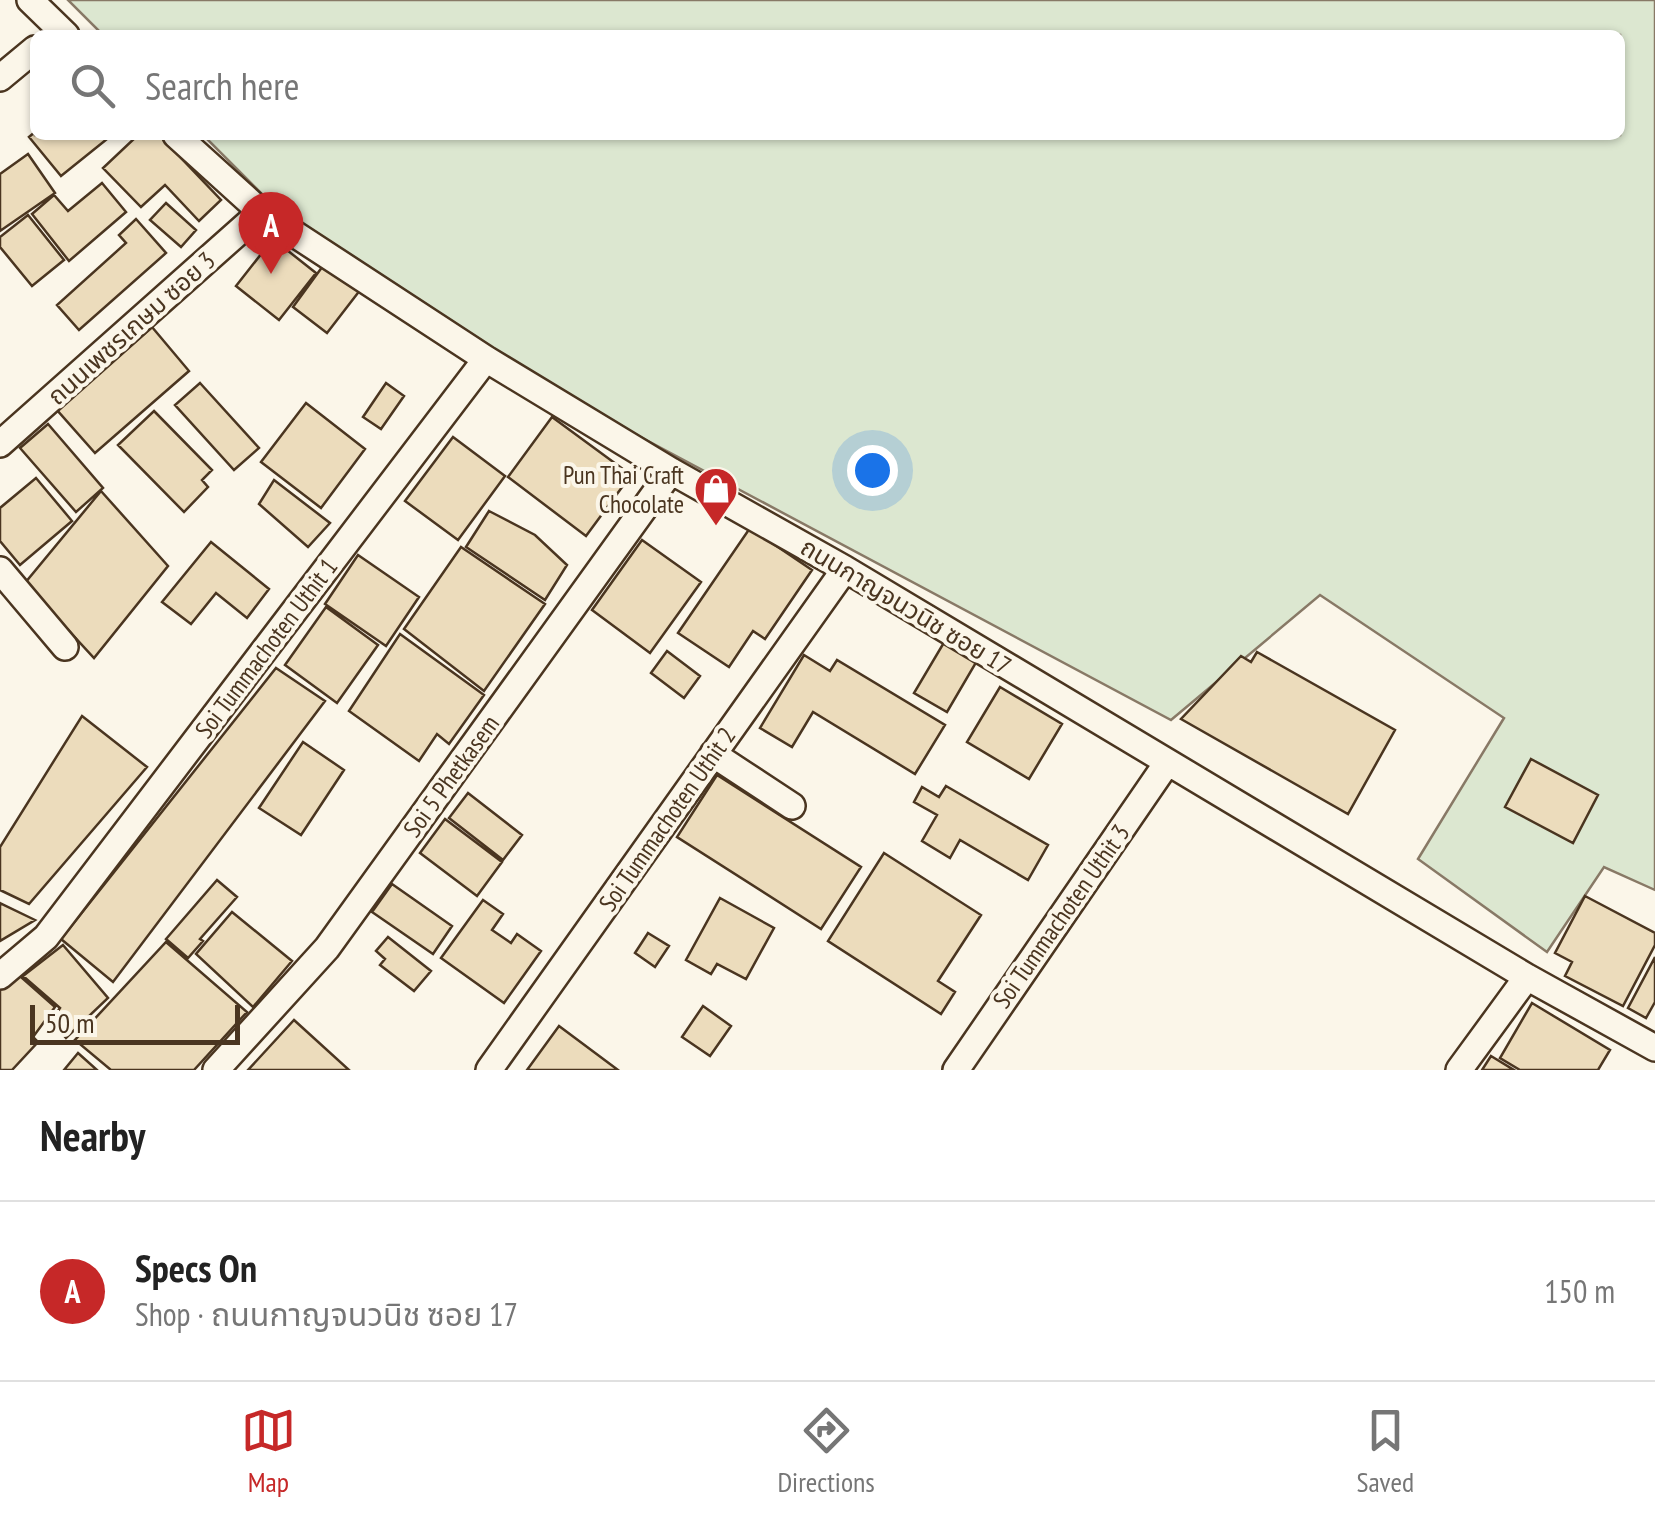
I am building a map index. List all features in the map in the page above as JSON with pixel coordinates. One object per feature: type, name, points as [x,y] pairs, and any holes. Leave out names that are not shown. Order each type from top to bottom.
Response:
[{"type":"street","points":[[30,0],[56,30]]},
{"type":"street","points":[[0,78],[30,53]]},
{"type":"street","name":"ถนนกาญจนวนิช ซอย 17","points":[[182,140],[261,212],[486,360],[1655,1048]]},
{"type":"street","name":"ถนนเพชรเกษม ซอย 3","points":[[0,444],[261,212]]},
{"type":"street","name":"Soi Tummachoten Uthit 1","points":[[0,976],[46,936],[486,360]]},
{"type":"street","name":"Soi 5 Phetkasem","points":[[216,1070],[327,948],[671,470]]},
{"type":"street","name":"Soi Tummachoten Uthit 2","points":[[489,1070],[845,569]]},
{"type":"street","points":[[0,570],[65,646]]},
{"type":"street","points":[[713,754],[792,806]]},
{"type":"street","name":"Soi Tummachoten Uthit 3","points":[[956,1070],[1167,763]]},
{"type":"street","points":[[1460,1070],[1527,976]]},
{"type":"green space","points":[[68,0],[1655,0],[1655,890],[1604,867],[1547,952],[1418,859],[1504,718],[1320,595],[1171,720],[560,394],[289,221],[208,140],[1625,140],[1625,30],[98,30]]},
{"type":"building","points":[[31,140],[106,140],[61,176]]},
{"type":"building","points":[[133,140],[164,140],[221,200],[199,221],[165,185],[141,207],[103,168]]},
{"type":"building","points":[[28,154],[55,193],[0,231],[0,174]]},
{"type":"building","points":[[102,183],[126,212],[69,261],[32,214],[54,195],[68,211]]},
{"type":"building","points":[[166,203],[196,230],[181,247],[150,220]]},
{"type":"building","points":[[28,215],[64,260],[32,286],[0,247],[0,237]]},
{"type":"building","points":[[136,219],[166,253],[79,330],[57,305],[126,243],[119,235]]},
{"type":"building","points":[[273,239],[316,273],[279,320],[236,286]]},
{"type":"building","points":[[328,259],[364,285],[327,333],[293,307]]},
{"type":"building","points":[[152,327],[189,371],[95,453],[57,410]]},
{"type":"building","points":[[200,383],[259,448],[234,470],[175,405]]},
{"type":"building","points":[[386,383],[404,396],[381,429],[363,417]]},
{"type":"building","points":[[306,403],[365,449],[321,508],[261,462]]},
{"type":"building","points":[[154,411],[212,470],[202,480],[208,487],[184,512],[118,445]]},
{"type":"building","points":[[552,417],[631,475],[586,536],[508,477]]},
{"type":"building","points":[[48,424],[103,488],[76,512],[20,448]]},
{"type":"building","points":[[453,437],[505,476],[458,540],[405,501]]},
{"type":"building","points":[[36,478],[72,521],[20,565],[0,541],[0,508]]},
{"type":"building","points":[[274,480],[330,523],[308,547],[259,504]]},
{"type":"building","points":[[101,491],[168,566],[94,658],[25,583]]},
{"type":"building","points":[[489,511],[535,535],[567,565],[545,600],[466,547]]},
{"type":"building","points":[[750,528],[812,570],[765,639],[753,631],[729,667],[678,633]]},
{"type":"building","points":[[642,540],[701,582],[650,653],[592,610]]},
{"type":"building","points":[[211,542],[269,589],[247,618],[216,593],[191,624],[162,602]]},
{"type":"building","points":[[461,547],[545,604],[484,691],[404,629]]},
{"type":"building","points":[[358,555],[419,597],[386,646],[325,604]]},
{"type":"building","points":[[326,607],[378,645],[337,703],[285,665]]},
{"type":"building","points":[[400,634],[484,695],[449,744],[437,734],[419,761],[349,711]]},
{"type":"building","points":[[949,634],[981,654],[947,712],[914,693]]},
{"type":"building","points":[[667,651],[700,676],[684,698],[651,673]]},
{"type":"building","points":[[1257,652],[1395,730],[1348,814],[1181,719],[1241,656],[1251,662]]},
{"type":"building","points":[[804,655],[830,671],[837,660],[945,725],[915,774],[813,712],[792,747],[760,728]]},
{"type":"building","points":[[276,668],[325,701],[113,982],[61,939]]},
{"type":"building","points":[[1000,687],[1062,724],[1029,779],[967,742]]},
{"type":"building","points":[[82,716],[147,767],[29,904],[0,890],[0,847]]},
{"type":"building","points":[[303,742],[344,770],[301,835],[259,808]]},
{"type":"building","points":[[1531,759],[1598,795],[1573,843],[1505,807]]},
{"type":"building","points":[[717,775],[861,867],[821,929],[677,837]]},
{"type":"building","points":[[946,786],[1048,845],[1028,880],[960,840],[950,858],[922,841],[937,815],[914,802],[922,787],[939,797]]},
{"type":"building","points":[[468,793],[522,835],[503,860],[449,818]]},
{"type":"building","points":[[445,819],[502,862],[477,896],[420,853]]},
{"type":"building","points":[[884,853],[981,915],[938,981],[955,992],[941,1014],[828,941]]},
{"type":"building","points":[[217,880],[237,897],[188,958],[166,939]]},
{"type":"building","points":[[392,884],[452,926],[433,954],[372,912]]},
{"type":"building","points":[[1585,896],[1655,933],[1655,945],[1623,1006],[1565,976],[1572,962],[1555,953]]},
{"type":"building","points":[[720,898],[774,928],[746,979],[717,964],[711,974],[686,960]]},
{"type":"building","points":[[483,900],[503,914],[492,930],[511,943],[517,934],[541,951],[504,1003],[441,958]]},
{"type":"building","points":[[0,903],[35,920],[0,941]]},
{"type":"building","points":[[232,912],[292,961],[253,1007],[196,954]]},
{"type":"building","points":[[648,933],[669,946],[655,967],[635,953]]},
{"type":"building","points":[[388,937],[431,971],[414,991],[380,965],[385,959],[376,951]]},
{"type":"building","points":[[166,942],[247,1012],[194,1070],[111,1070],[75,1040]]},
{"type":"building","points":[[63,945],[108,998],[66,1038],[51,1021],[60,1008],[23,976]]},
{"type":"building","points":[[1655,957],[1655,1002],[1646,1018],[1628,1008]]},
{"type":"building","points":[[4,962],[55,1007],[33,1037],[38,1042],[12,1070],[0,1070],[0,967]]},
{"type":"building","points":[[1532,1003],[1610,1050],[1598,1070],[1520,1070],[1500,1058]]},
{"type":"building","points":[[703,1006],[731,1026],[710,1056],[682,1037]]},
{"type":"building","points":[[294,1020],[349,1070],[248,1070]]},
{"type":"building","points":[[559,1026],[618,1070],[527,1070]]},
{"type":"building","points":[[78,1053],[97,1070],[64,1070]]},
{"type":"building","points":[[1491,1056],[1514,1070],[1482,1070]]},
{"type":"place","name":"Specs On","points":[[271,274]]},
{"type":"place","name":"Pun Thai Craft Chocolate","points":[[716,527]]}]
